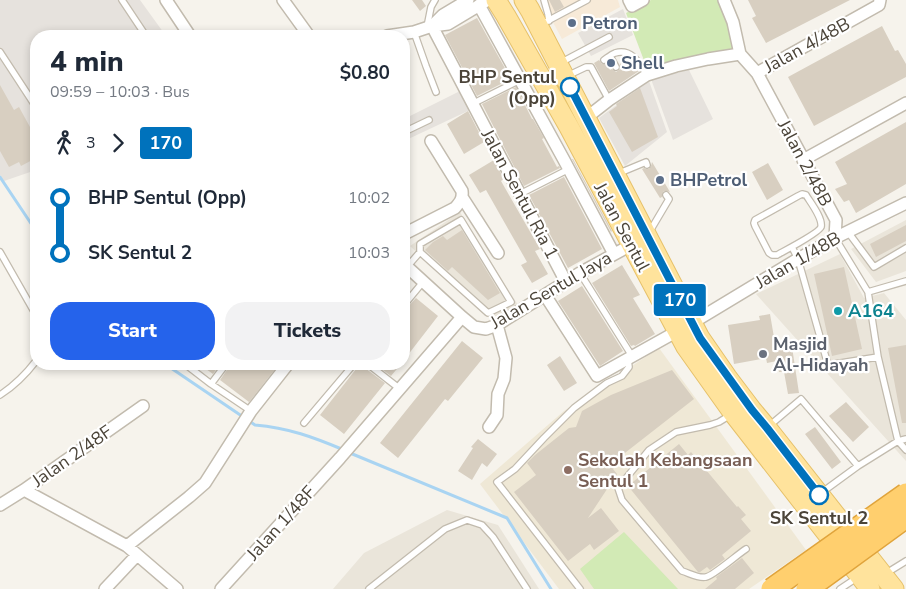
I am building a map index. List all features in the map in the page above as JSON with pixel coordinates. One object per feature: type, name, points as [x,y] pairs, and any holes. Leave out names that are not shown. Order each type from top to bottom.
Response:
[{"type":"highway","points":[[772,589],[906,494]]},
{"type":"highway","points":[[807,589],[906,517]]},
{"type":"main road","name":"Jalan Sentul","points":[[524,0],[543,23],[562,71],[615,175],[639,240]]},
{"type":"main road","name":"Jalan Sentul","points":[[482,1],[506,16],[582,150],[639,240],[684,327],[694,360],[865,582]]},
{"type":"main road","name":"Jalan Sentul","points":[[684,327],[700,338],[752,410],[888,582]]},
{"type":"street","points":[[166,0],[186,30]]},
{"type":"street","points":[[283,0],[305,30]]},
{"type":"street","points":[[629,0],[632,6],[643,0]]},
{"type":"street","points":[[586,118],[626,86],[647,76],[692,62],[740,54],[733,22],[724,0]]},
{"type":"street","name":"Jalan 4/48B","points":[[758,72],[879,5],[880,0]]},
{"type":"street","points":[[410,33],[430,27],[442,16],[482,1],[520,80],[614,254]]},
{"type":"street","name":"Jalan Sentul Ria 1","points":[[430,27],[566,282]]},
{"type":"street","name":"Jalan 2/48B","points":[[740,54],[758,72],[836,220],[835,238]]},
{"type":"street","points":[[803,160],[906,103]]},
{"type":"street","points":[[410,231],[455,208],[462,197],[462,191],[431,141]]},
{"type":"street","points":[[567,164],[582,150]]},
{"type":"street","points":[[462,197],[498,253]]},
{"type":"street","name":"Jalan 1/48B","points":[[546,295],[597,376],[835,238],[906,203]]},
{"type":"street","name":"Jalan Sentul Jaya","points":[[410,270],[462,318],[474,326],[486,329],[497,325],[580,273],[639,240]]},
{"type":"street","name":"Jalan 1/48F","points":[[221,589],[340,458],[462,318]]},
{"type":"street","points":[[489,428],[497,415],[498,394],[505,372],[506,358],[497,325]]},
{"type":"street","points":[[127,546],[190,498],[206,482],[250,413],[283,370]]},
{"type":"street","name":"Jalan 2/48F","points":[[0,505],[143,406]]},
{"type":"street","points":[[24,490],[127,546],[177,589]]},
{"type":"street","points":[[105,589],[137,554]]},
{"type":"lane","points":[[122,0],[142,30]]},
{"type":"lane","points":[[430,27],[431,7],[435,0]]},
{"type":"lane","points":[[543,23],[548,14],[544,0]]},
{"type":"lane","points":[[543,23],[587,0]]},
{"type":"lane","points":[[414,32],[436,92]]},
{"type":"lane","points":[[562,71],[590,48],[609,37]]},
{"type":"lane","points":[[0,52],[30,98]]},
{"type":"lane","points":[[616,67],[607,58],[615,53],[626,53],[637,58],[647,76]]},
{"type":"lane","points":[[562,71],[593,66],[609,100]]},
{"type":"lane","points":[[472,104],[520,80]]},
{"type":"lane","points":[[410,129],[429,120]]},
{"type":"lane","points":[[615,175],[646,162],[647,166]]},
{"type":"lane","points":[[520,194],[567,164]]},
{"type":"lane","points":[[639,240],[669,199],[666,195]]},
{"type":"lane","points":[[806,195],[819,216],[821,227],[819,231],[792,247],[777,255],[768,253],[754,223],[763,215],[798,196],[806,195]]},
{"type":"lane","points":[[410,261],[420,252],[420,244],[461,220],[510,302],[488,313],[420,252]]},
{"type":"lane","points":[[848,232],[874,267],[906,248]]},
{"type":"lane","name":"Jalan 2/48B","points":[[835,238],[868,292],[878,357],[898,441]]},
{"type":"lane","points":[[792,247],[798,259],[828,366],[878,357]]},
{"type":"lane","points":[[0,252],[30,304]]},
{"type":"lane","points":[[580,273],[630,357],[628,367],[622,376],[607,383],[574,408],[515,469],[497,482],[580,589]]},
{"type":"lane","points":[[868,292],[906,281]]},
{"type":"lane","points":[[410,297],[423,282]]},
{"type":"lane","points":[[0,395],[17,382],[30,368]]},
{"type":"lane","points":[[193,370],[250,413]]},
{"type":"lane","points":[[211,384],[222,370]]},
{"type":"lane","points":[[304,423],[349,370]]},
{"type":"lane","points":[[376,370],[400,389]]},
{"type":"lane","points":[[767,428],[801,399],[858,466]]},
{"type":"lane","points":[[733,413],[710,425],[676,432],[649,450],[618,488],[622,500],[682,571],[706,577],[746,549]]},
{"type":"lane","points":[[819,495],[858,466],[898,441],[906,439]]},
{"type":"lane","points":[[898,441],[906,450]]},
{"type":"lane","points":[[369,589],[445,529],[467,520],[482,525],[494,537],[527,589]]},
{"type":"lane","points":[[888,582],[906,561]]},
{"type":"lane","points":[[840,589],[865,582]]},
{"type":"shaded area","points":[[0,0],[140,0],[162,30],[30,30],[30,172],[4,181],[0,175]]},
{"type":"shaded area","name":"Petron","points":[[541,0],[618,0],[620,7],[562,39]]},
{"type":"shaded area","points":[[623,9],[633,35],[591,56],[578,33]]},
{"type":"shaded area","points":[[689,70],[713,119],[673,140],[651,79]]},
{"type":"shaded area","points":[[649,81],[667,132],[625,166],[599,118]]},
{"type":"shaded area","points":[[462,90],[470,110],[410,138],[410,116]]},
{"type":"shaded area","points":[[460,212],[518,305],[497,316],[485,316],[410,246]]},
{"type":"shaded area","points":[[906,220],[906,271],[876,282],[851,249]]},
{"type":"shaded area","points":[[840,254],[864,298],[884,293],[906,320],[906,461],[756,294]]},
{"type":"shaded area","points":[[659,348],[806,550],[749,589],[559,589],[480,484],[564,411]]},
{"type":"shaded area","points":[[447,510],[498,525],[539,589],[333,589],[364,553]]},
{"type":"green space","points":[[651,0],[720,0],[738,50],[648,71],[626,13]]},
{"type":"green space","points":[[624,532],[678,589],[594,589],[580,569]]},
{"type":"building","points":[[412,0],[422,0],[426,6],[420,11]]},
{"type":"building","points":[[549,0],[560,0],[564,7],[555,12]]},
{"type":"building","points":[[748,0],[850,0],[766,43],[752,18],[756,16]]},
{"type":"building","points":[[477,18],[511,79],[477,96],[445,35]]},
{"type":"building","points":[[882,26],[895,51],[898,50],[906,64],[906,77],[814,126],[788,77]]},
{"type":"building","points":[[629,59],[639,71],[609,91],[594,63],[599,60],[602,64],[607,64],[610,70],[612,69],[616,72],[620,69],[620,64]]},
{"type":"building","points":[[0,85],[14,110],[19,107],[30,127],[30,161],[21,166],[19,162],[9,167],[0,151]]},
{"type":"building","points":[[516,87],[544,138],[542,139],[557,167],[559,166],[560,168],[524,186],[482,104]]},
{"type":"building","points":[[640,88],[658,137],[632,152],[609,112],[617,106],[616,104]]},
{"type":"building","points":[[468,111],[484,142],[464,154],[447,124]]},
{"type":"building","points":[[906,122],[906,184],[856,213],[849,200],[844,202],[835,189],[847,184],[835,162]]},
{"type":"building","points":[[572,159],[612,231],[611,232]]},
{"type":"building","points":[[494,160],[504,179],[501,181],[540,249],[535,251],[548,274],[532,283],[521,265],[527,262],[486,190],[480,193],[469,175]]},
{"type":"building","points":[[652,162],[670,192],[664,191],[660,198],[642,169],[649,169]]},
{"type":"building","points":[[768,163],[783,190],[767,200],[752,172]]},
{"type":"building","points":[[564,177],[602,249],[568,268],[529,195]]},
{"type":"building","points":[[906,225],[906,241],[876,257],[870,244]]},
{"type":"building","points":[[462,230],[500,293],[488,300],[452,267],[448,271],[425,250],[443,236],[447,240]]},
{"type":"building","points":[[622,265],[640,295],[633,298],[655,334],[635,346],[631,346],[592,283]]},
{"type":"building","name":"A164","points":[[844,267],[862,349],[832,356],[814,274]]},
{"type":"building","points":[[582,286],[623,351],[600,366],[558,301]]},
{"type":"building","points":[[416,298],[438,316],[410,352],[410,304]]},
{"type":"building","name":"Masjid Al-Hidayah","points":[[770,314],[776,349],[792,347],[799,393],[788,394],[784,372],[779,372],[777,361],[767,363],[766,358],[734,364],[728,325],[760,320],[759,316]]},
{"type":"building","points":[[462,341],[483,358],[448,401],[445,399],[398,458],[380,443]]},
{"type":"building","points":[[906,345],[906,423],[902,423],[888,348]]},
{"type":"building","points":[[560,356],[577,383],[564,391],[547,365]]},
{"type":"building","points":[[207,370],[216,370],[213,374]]},
{"type":"building","points":[[227,370],[274,370],[249,402],[220,380]]},
{"type":"building","points":[[355,370],[368,370],[385,383],[344,434],[320,415]]},
{"type":"building","points":[[383,370],[396,370],[391,376]]},
{"type":"building","points":[[672,370],[694,399],[621,456],[624,460],[613,469],[617,474],[588,518],[601,508],[619,531],[594,550],[590,544],[568,561],[514,492],[536,475],[527,463],[569,428],[576,427],[582,411],[611,395]]},
{"type":"building","points":[[846,402],[869,427],[853,442],[829,416]]},
{"type":"building","points":[[815,427],[841,462],[832,469],[805,434]]},
{"type":"building","points":[[478,439],[497,454],[487,467],[482,463],[472,480],[458,471],[473,448],[471,447]]},
{"type":"building","points":[[679,444],[688,455],[691,452],[737,507],[746,515],[741,519],[751,531],[722,555],[725,559],[710,570],[707,567],[698,572],[628,486]]},
{"type":"building","points":[[742,558],[754,573],[735,589],[705,589],[717,579],[716,577]]},
{"type":"waterway","points":[[0,177],[30,222]]},
{"type":"waterway","points":[[174,370],[255,425],[279,428],[301,434],[344,450]]},
{"type":"waterway","points":[[350,453],[507,518],[551,589]]},
{"type":"bus line","name":"170","points":[[570,87],[700,338],[752,410],[819,495]]},
{"type":"place","name":"Petron","points":[[572,23]]},
{"type":"place","name":"Shell","points":[[611,63]]},
{"type":"place","name":"BHP Sentul (Opp)","points":[[570,87]]},
{"type":"place","name":"BHPetrol","points":[[660,180]]},
{"type":"place","name":"A164","points":[[838,311]]},
{"type":"place","name":"Masjid Al-Hidayah","points":[[763,354]]},
{"type":"place","name":"Sekolah Kebangsaan Sentul 1","points":[[568,470]]},
{"type":"place","name":"SK Sentul 2","points":[[819,495]]}]
